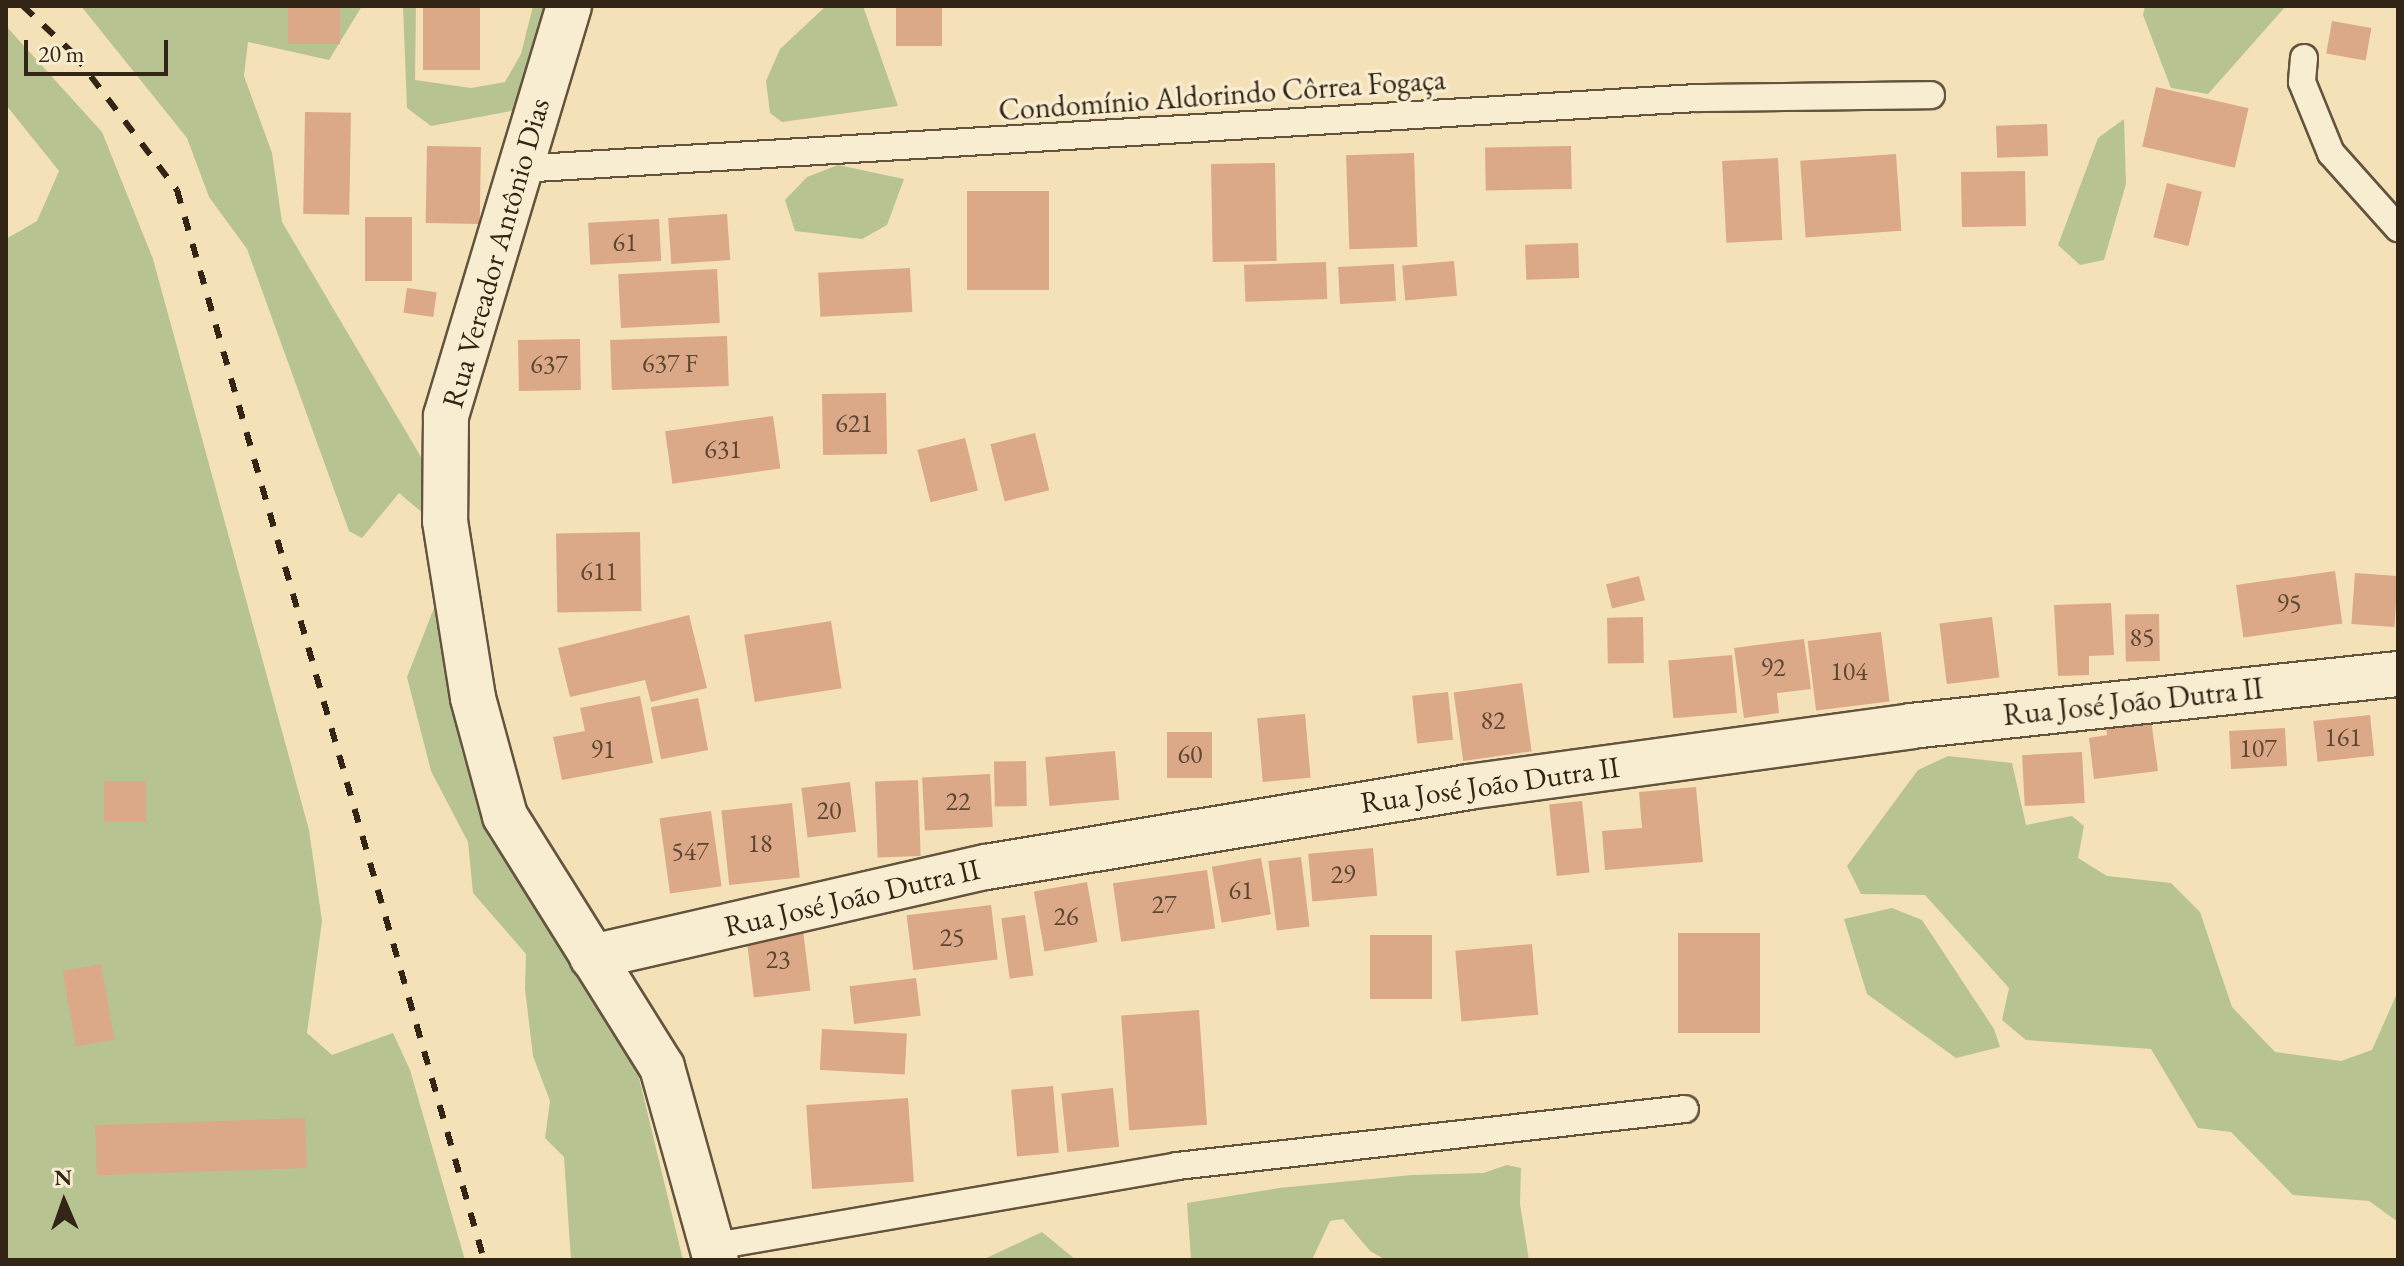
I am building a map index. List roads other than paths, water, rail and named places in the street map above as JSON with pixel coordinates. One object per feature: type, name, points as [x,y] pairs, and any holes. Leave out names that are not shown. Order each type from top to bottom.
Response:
[{"type":"street","name":"Rua Vereador Antônio Dias","points":[[569,6],[446,416],[445,521],[473,698],[505,816],[662,1067],[716,1253]]},
{"type":"street","name":"Rua José João Dutra II","points":[[592,957],[986,867],[1468,787],[1911,726],[2398,674]]},
{"type":"lane","points":[[2304,58],[2302,82],[2331,153],[2398,228]]},
{"type":"lane","name":"Condomínio Aldorindo Côrrea Fogaça","points":[[519,169],[1698,98],[1931,95]]},
{"type":"lane","points":[[716,1253],[1177,1166],[1685,1109]]},
{"type":"railway","points":[[23,6],[74,54],[177,190],[484,1260]]}]
